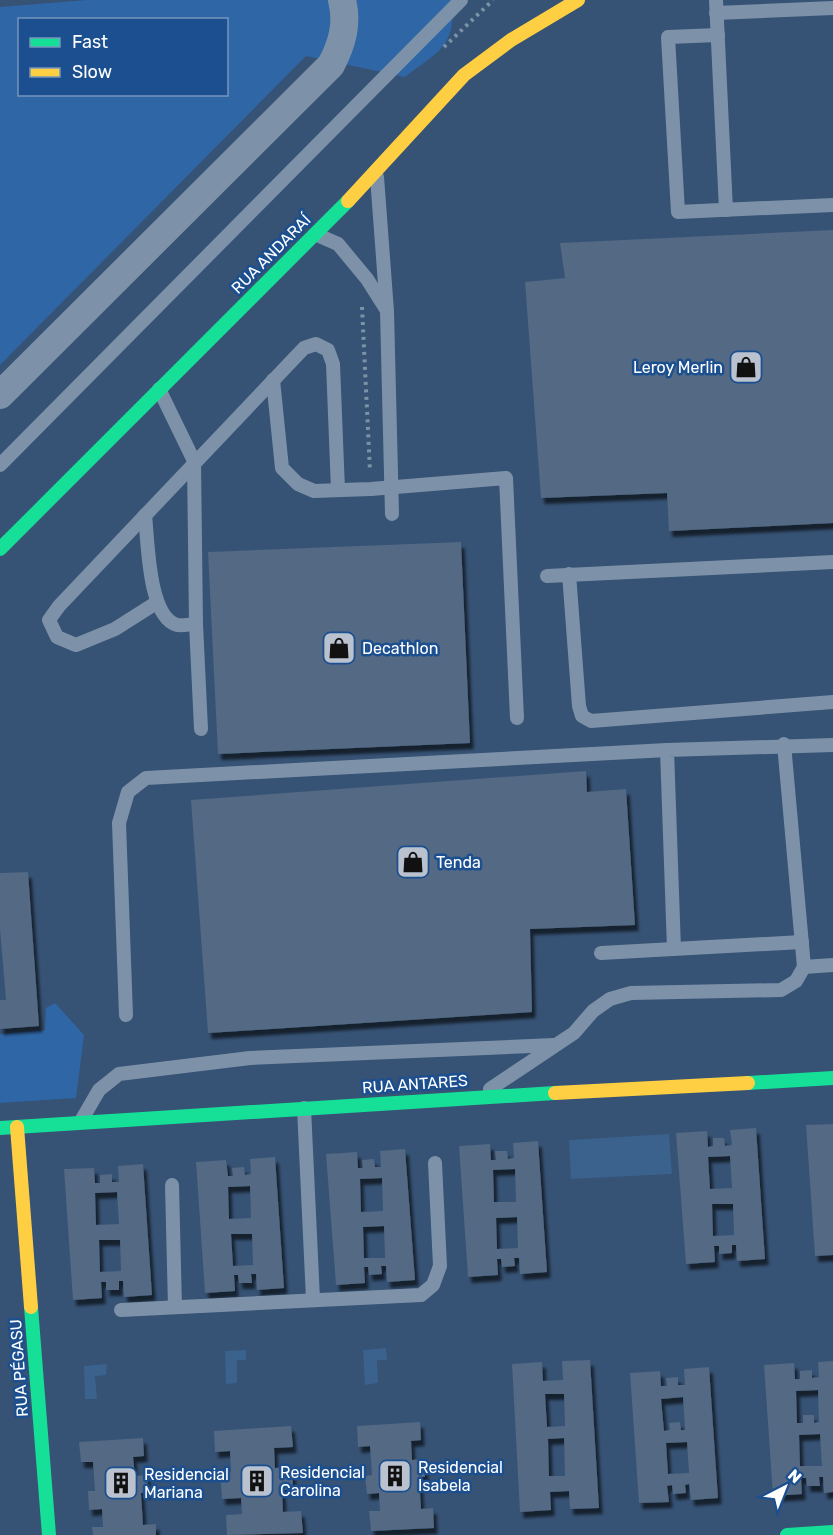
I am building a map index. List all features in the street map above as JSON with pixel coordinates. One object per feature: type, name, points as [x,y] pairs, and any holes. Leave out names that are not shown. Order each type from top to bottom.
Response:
[{"type":"street","points":[[0,395],[331,65],[343,38],[345,23],[342,0]]},
{"type":"street","name":"RUA ANDARAÍ","points":[[0,549],[377,172],[464,75],[511,40],[578,0]]},
{"type":"street","name":"RUA ANTARES","points":[[0,1128],[478,1096],[833,1078]]},
{"type":"street","name":"RUA PÉGASU","points":[[17,1126],[49,1535]]},
{"type":"street","points":[[787,1535],[833,1532]]},
{"type":"lane","points":[[0,465],[461,0]]},
{"type":"lane","points":[[726,210],[716,6],[833,8]]},
{"type":"lane","points":[[718,35],[668,37],[678,212],[833,205]]},
{"type":"lane","points":[[377,172],[387,311],[392,514]]},
{"type":"lane","points":[[315,234],[338,244],[367,279],[387,311]]},
{"type":"lane","points":[[156,603],[115,630],[76,645],[57,637],[50,620],[59,606],[273,380],[304,348],[316,344],[328,350],[333,364],[338,490]]},
{"type":"lane","points":[[273,380],[282,468],[298,484],[314,491],[390,489],[506,478],[517,718]]},
{"type":"lane","points":[[159,389],[195,461],[196,624],[201,729]]},
{"type":"lane","points":[[145,515],[156,603],[165,616],[177,625],[196,624]]},
{"type":"lane","points":[[547,576],[833,562]]},
{"type":"lane","points":[[569,574],[579,706],[582,716],[591,721],[833,702]]},
{"type":"lane","points":[[478,1096],[574,1033],[592,1011],[610,999],[632,993],[781,990],[796,981],[804,967],[784,744]]},
{"type":"lane","points":[[126,1015],[119,823],[128,792],[146,778],[784,744],[833,744]]},
{"type":"lane","points":[[667,750],[674,949]]},
{"type":"lane","points":[[601,953],[802,942]]},
{"type":"lane","points":[[804,967],[833,965]]},
{"type":"lane","points":[[80,1122],[99,1090],[119,1074],[250,1058],[555,1045]]},
{"type":"lane","points":[[304,1108],[313,1299]]},
{"type":"lane","points":[[121,1311],[421,1295],[433,1285],[440,1266],[435,1163]]},
{"type":"lane","points":[[172,1185],[176,1307]]},
{"type":"path","points":[[361,303],[371,489]]},
{"type":"shaded area","points":[[87,0],[452,0],[453,16],[448,38],[436,53],[405,77],[306,56],[0,365],[0,7]]},
{"type":"shaded area","points":[[55,1003],[84,1035],[76,1098],[0,1103],[0,1034],[45,1030],[46,1008]]},
{"type":"shaded area","points":[[669,1134],[672,1174],[571,1179],[569,1140]]},
{"type":"shaded area","points":[[386,1348],[387,1360],[377,1360],[378,1383],[365,1385],[363,1350]]},
{"type":"shaded area","points":[[246,1350],[246,1360],[237,1360],[237,1383],[226,1384],[225,1351]]},
{"type":"shaded area","points":[[107,1364],[106,1375],[95,1376],[97,1399],[85,1399],[84,1366]]},
{"type":"building","name":"Leroy Merlin","points":[[833,230],[833,523],[669,531],[667,493],[541,498],[525,282],[565,278],[560,243]]},
{"type":"building","name":"Decathlon","points":[[461,542],[470,743],[218,754],[208,552]]},
{"type":"building","name":"Tenda","points":[[586,771],[587,792],[626,789],[635,925],[530,929],[532,1012],[208,1033],[191,800]]},
{"type":"building","points":[[28,872],[39,1026],[0,1029],[0,1000],[6,1000],[0,929],[0,873]]},
{"type":"building","points":[[833,1124],[833,1255],[815,1256],[806,1125]]},
{"type":"building","points":[[756,1128],[765,1259],[737,1261],[736,1245],[732,1245],[732,1253],[719,1254],[719,1246],[714,1246],[715,1262],[686,1264],[676,1133],[707,1131],[708,1147],[713,1146],[713,1138],[724,1138],[725,1146],[732,1145],[730,1130]],"holes":[[[730,1156],[732,1188],[710,1189],[708,1157]],[[712,1204],[733,1204],[734,1235],[713,1236]]]},
{"type":"building","points":[[538,1141],[547,1272],[520,1274],[519,1258],[514,1258],[515,1266],[502,1267],[501,1259],[497,1259],[498,1275],[468,1277],[459,1146],[490,1144],[491,1160],[496,1160],[495,1151],[507,1151],[508,1159],[514,1158],[513,1143]],"holes":[[[515,1169],[516,1202],[494,1202],[493,1170]],[[517,1217],[518,1248],[497,1249],[496,1218]]]},
{"type":"building","points":[[405,1149],[415,1280],[387,1282],[386,1266],[381,1266],[382,1274],[369,1275],[368,1267],[364,1267],[365,1283],[336,1285],[326,1154],[357,1152],[358,1168],[363,1168],[362,1160],[374,1159],[375,1167],[381,1167],[380,1151]],"holes":[[[382,1178],[383,1211],[361,1212],[360,1179]],[[384,1226],[385,1258],[364,1258],[363,1227]]]},
{"type":"building","points":[[275,1157],[284,1288],[257,1290],[256,1274],[251,1274],[252,1283],[239,1283],[238,1275],[234,1275],[235,1291],[205,1293],[196,1162],[226,1160],[228,1176],[233,1176],[232,1168],[244,1167],[245,1175],[251,1174],[250,1159]],"holes":[[[250,1186],[251,1218],[229,1219],[228,1187]],[[231,1234],[252,1234],[253,1265],[233,1266]]]},
{"type":"building","points":[[143,1164],[152,1295],[124,1297],[123,1281],[119,1281],[119,1290],[106,1290],[106,1282],[101,1282],[102,1298],[73,1300],[64,1169],[94,1168],[95,1183],[100,1183],[100,1175],[112,1174],[112,1182],[119,1182],[118,1166]],"holes":[[[117,1192],[119,1224],[96,1225],[95,1193]],[[99,1240],[120,1240],[121,1271],[100,1272]]]},
{"type":"building","points":[[590,1360],[599,1508],[570,1509],[569,1491],[550,1492],[551,1510],[520,1512],[512,1364],[542,1362],[543,1381],[563,1380],[562,1361]],"holes":[[[545,1394],[564,1394],[565,1426],[547,1427]],[[564,1438],[565,1476],[549,1476],[548,1439]]]},
{"type":"building","points":[[833,1361],[833,1492],[824,1493],[823,1477],[819,1477],[820,1486],[807,1486],[806,1478],[801,1478],[802,1494],[773,1496],[764,1365],[794,1363],[795,1379],[800,1379],[800,1371],[812,1370],[812,1378],[819,1377],[818,1362]],"holes":[[[818,1390],[819,1422],[814,1423],[814,1415],[803,1415],[803,1423],[797,1423],[796,1391]],[[820,1434],[822,1466],[800,1466],[799,1435]]]},
{"type":"building","points":[[709,1367],[718,1498],[691,1500],[689,1484],[685,1485],[686,1493],[673,1494],[672,1485],[667,1486],[669,1502],[639,1503],[630,1373],[660,1371],[661,1386],[667,1386],[666,1378],[678,1377],[678,1385],[685,1385],[684,1369]],"holes":[[[683,1397],[685,1430],[681,1430],[680,1422],[669,1423],[670,1430],[664,1431],[661,1399]],[[687,1442],[689,1473],[668,1474],[666,1443]]]},
{"type":"building","name":"Residencial Isabela","points":[[420,1422],[421,1440],[411,1441],[412,1460],[424,1459],[425,1477],[419,1477],[421,1509],[433,1508],[434,1528],[371,1531],[369,1511],[380,1511],[379,1493],[367,1494],[365,1476],[372,1475],[370,1446],[358,1447],[357,1426]]},
{"type":"building","name":"Residencial Carolina","points":[[291,1426],[293,1447],[274,1448],[275,1468],[292,1467],[293,1490],[282,1490],[283,1512],[301,1511],[303,1533],[227,1535],[226,1515],[242,1514],[241,1498],[222,1499],[220,1473],[231,1472],[230,1451],[215,1452],[214,1431]]},
{"type":"building","name":"Residencial Mariana","points":[[143,1438],[144,1456],[133,1457],[135,1476],[147,1475],[148,1493],[141,1493],[143,1525],[156,1524],[156,1535],[93,1535],[92,1527],[103,1527],[102,1509],[89,1510],[88,1491],[95,1491],[93,1462],[81,1462],[79,1442]]},
{"type":"traffic: fast","points":[[0,549],[348,201]]},
{"type":"traffic: fast","points":[[748,1083],[833,1078]]},
{"type":"traffic: fast","points":[[0,1128],[555,1093]]},
{"type":"traffic: fast","points":[[31,1307],[49,1535]]},
{"type":"traffic: fast","points":[[787,1535],[833,1532]]},
{"type":"traffic: slow","points":[[348,201],[464,75],[511,40],[578,0]]},
{"type":"traffic: slow","points":[[555,1093],[748,1083]]},
{"type":"traffic: slow","points":[[17,1127],[31,1307]]},
{"type":"place","name":"Leroy Merlin","points":[[746,367]]},
{"type":"place","name":"Decathlon","points":[[339,648]]},
{"type":"place","name":"Tenda","points":[[413,862]]},
{"type":"place","name":"Residencial Isabela","points":[[395,1476]]},
{"type":"place","name":"Residencial Carolina","points":[[257,1481]]},
{"type":"place","name":"Residencial Mariana","points":[[121,1483]]}]
